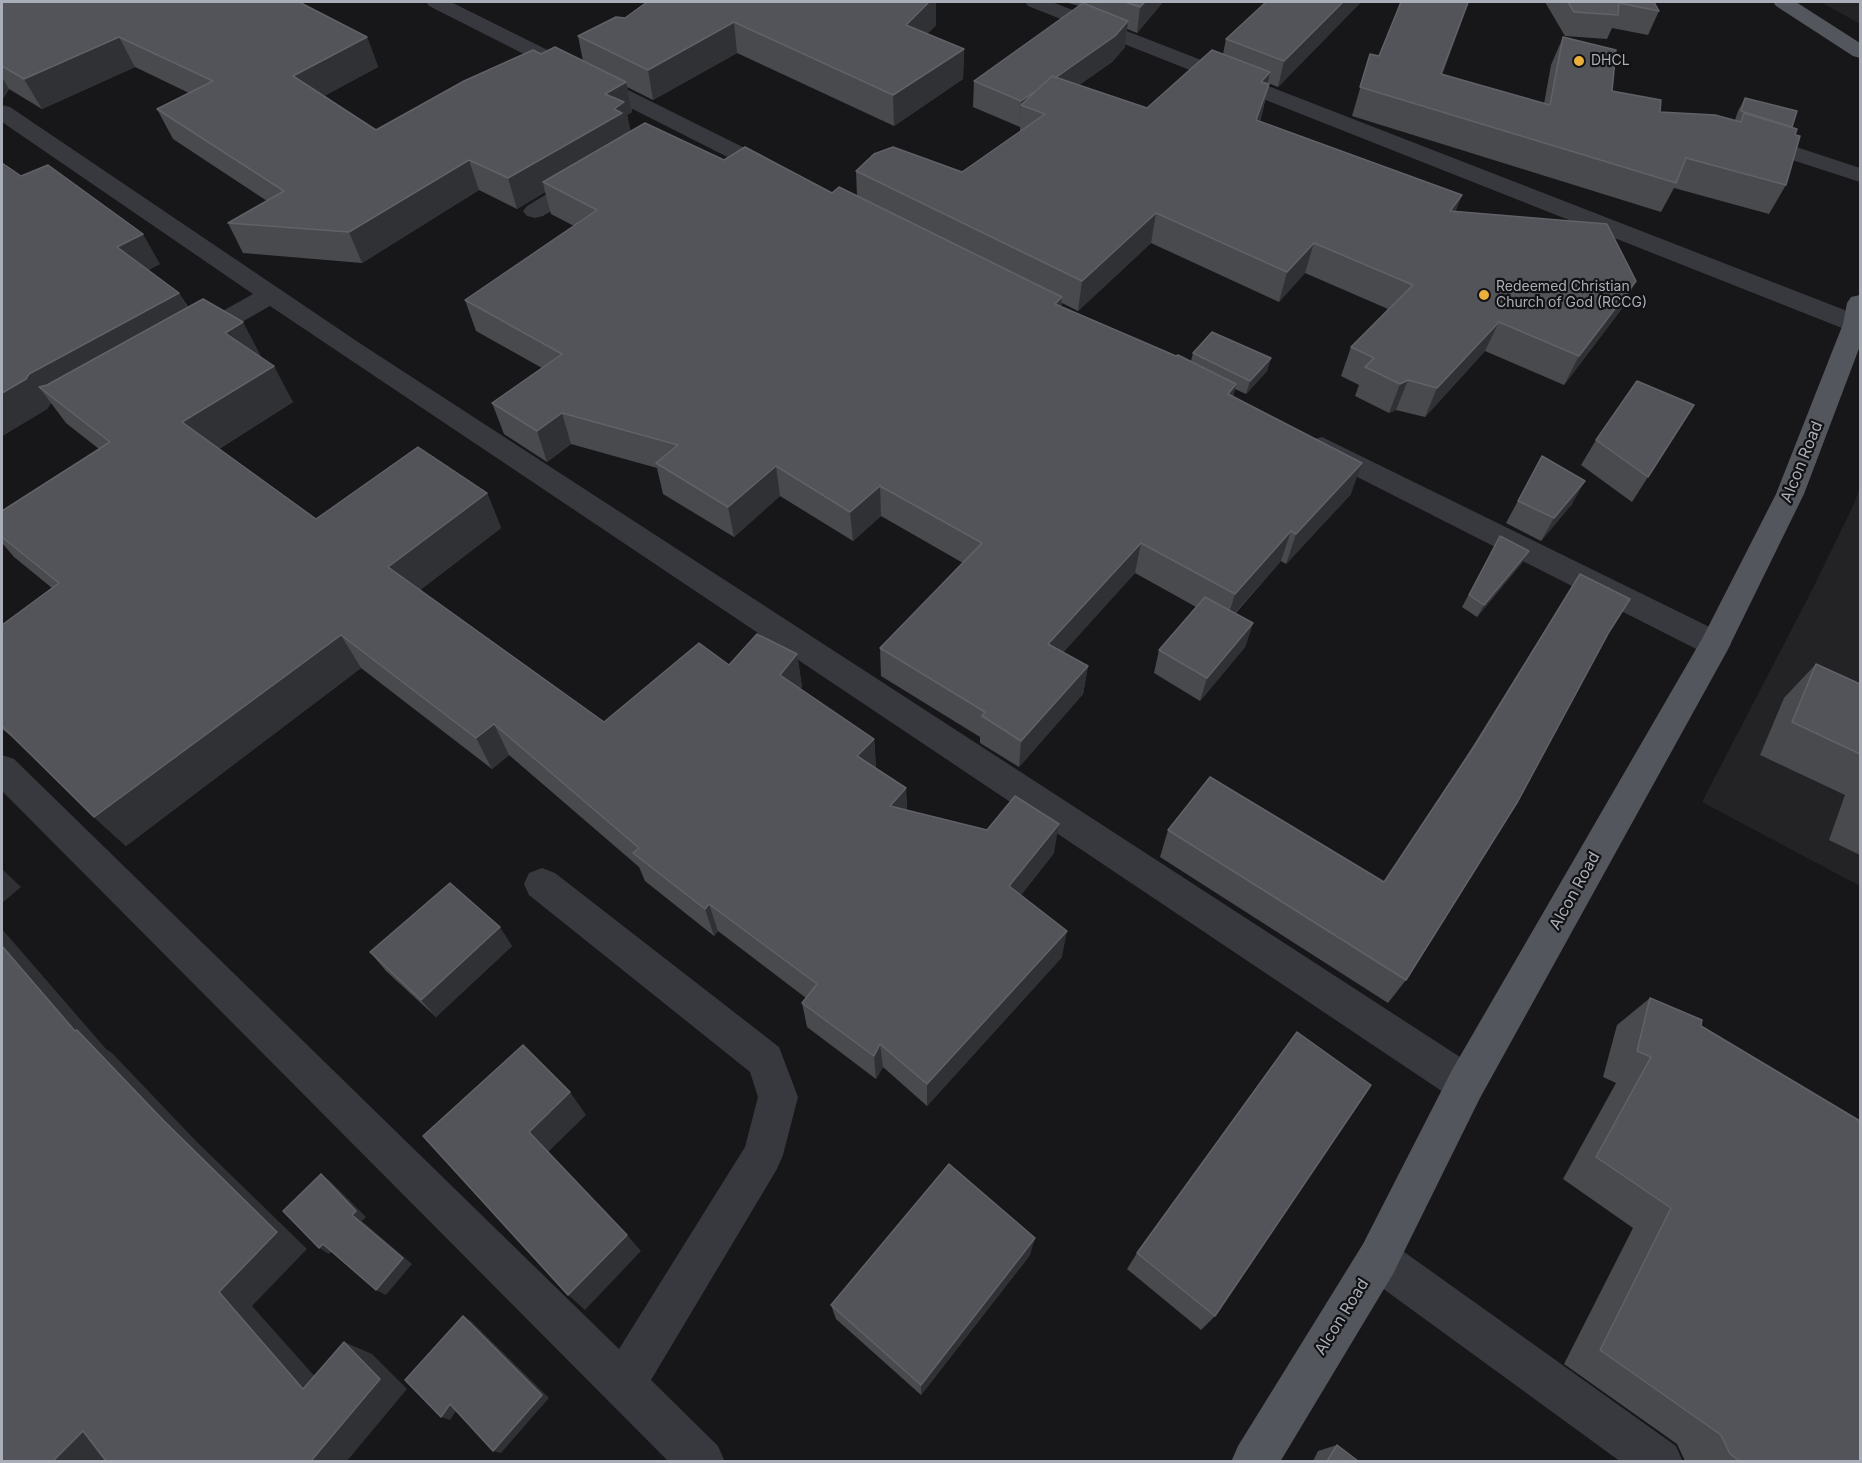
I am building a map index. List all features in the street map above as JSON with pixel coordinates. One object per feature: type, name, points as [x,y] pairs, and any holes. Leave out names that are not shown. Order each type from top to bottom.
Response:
[{"type":"main road","points":[[1783,2],[1860,52]]},
{"type":"main road","name":"Alcon Road","points":[[1254,1461],[1378,1259],[1466,1084],[1715,644],[1790,494],[1858,314]]},
{"type":"street","points":[[436,2],[546,67],[670,130],[797,183]]},
{"type":"street","points":[[1035,2],[1858,314]]},
{"type":"street","points":[[2,112],[271,295],[1466,1084]]},
{"type":"street","points":[[1730,132],[1860,175]]},
{"type":"street","points":[[535,211],[603,170]]},
{"type":"street","points":[[176,348],[271,295]]},
{"type":"street","points":[[1299,435],[1715,644]]},
{"type":"street","points":[[9,788],[702,1461]]},
{"type":"street","points":[[542,884],[765,1060],[778,1097],[763,1155],[623,1384]]},
{"type":"street","points":[[1378,1259],[1660,1461]]},
{"type":"shaded area","points":[[1821,2],[1860,2],[1860,24]]},
{"type":"shaded area","points":[[1860,487],[1860,886],[1702,802],[1810,594]]},
{"type":"building","points":[[2,2],[299,2],[367,37],[293,76],[376,130],[464,81],[533,50],[541,54],[555,47],[626,82],[605,94],[624,102],[614,109],[622,113],[508,178],[469,160],[349,232],[228,223],[284,191],[157,109],[213,81],[119,37],[24,79],[2,66]]},
{"type":"building","points":[[647,2],[929,2],[906,25],[964,49],[893,95],[734,22],[648,70],[578,36],[616,17],[625,18]]},
{"type":"building","points":[[1125,2],[1145,2],[1140,7]]},
{"type":"building","points":[[1266,2],[1343,2],[1284,61],[1226,39]]},
{"type":"building","points":[[1401,2],[1468,2],[1441,74],[1550,105],[1563,37],[1616,50],[1612,91],[1661,100],[1660,112],[1715,115],[1741,122],[1744,113],[1797,129],[1795,135],[1800,136],[1786,185],[1686,158],[1676,183],[1360,87],[1370,54],[1379,56]]},
{"type":"building","points":[[1568,2],[1654,2],[1659,11],[1619,3],[1618,15],[1574,12]]},
{"type":"building","points":[[1083,3],[1128,21],[1115,36],[1055,78],[1052,76],[1021,101],[974,81]]},
{"type":"building","points":[[1212,50],[1270,72],[1261,82],[1269,84],[1256,120],[1462,195],[1450,211],[1607,224],[1636,281],[1579,356],[1499,322],[1437,388],[1408,380],[1400,384],[1365,367],[1374,358],[1351,347],[1413,285],[1314,243],[1287,272],[1156,213],[1082,281],[856,171],[874,154],[893,147],[962,172],[1045,114],[1021,105],[1052,76],[1147,108]]},
{"type":"building","points":[[1745,98],[1797,111],[1792,127],[1741,111]]},
{"type":"building","points":[[645,123],[724,160],[745,147],[832,193],[839,187],[1062,297],[1055,304],[1178,355],[1236,384],[1228,394],[1362,463],[1296,534],[1291,531],[1235,594],[1141,543],[1048,644],[1088,666],[1021,741],[982,716],[985,712],[880,648],[982,543],[880,486],[850,512],[776,466],[728,507],[656,463],[678,445],[562,413],[537,431],[492,403],[562,354],[465,300],[597,210],[543,182]]},
{"type":"building","points":[[2,163],[21,176],[48,165],[143,234],[117,247],[179,293],[29,374],[26,379],[2,393]]},
{"type":"building","points":[[203,299],[243,322],[225,333],[274,366],[182,422],[316,519],[418,447],[487,493],[388,567],[604,722],[699,643],[729,665],[757,634],[797,654],[780,675],[874,739],[857,756],[906,788],[890,806],[987,830],[1015,796],[1059,824],[1009,886],[1067,931],[927,1084],[880,1044],[874,1056],[802,1003],[817,984],[709,904],[705,909],[633,853],[639,848],[494,724],[476,738],[341,635],[94,817],[2,726],[2,625],[59,583],[2,537],[2,511],[110,442],[39,387],[47,385]]},
{"type":"building","points":[[1212,332],[1271,358],[1250,381],[1193,353]]},
{"type":"building","points":[[1637,381],[1694,405],[1648,477],[1596,440]]},
{"type":"building","points":[[1542,456],[1585,481],[1554,518],[1518,501]]},
{"type":"building","points":[[1500,536],[1529,551],[1484,605],[1469,595]]},
{"type":"building","points":[[1580,574],[1630,599],[1609,632],[1518,801],[1406,980],[1168,830],[1210,777],[1384,882],[1477,742]]},
{"type":"building","points":[[1205,597],[1253,623],[1207,678],[1159,650]]},
{"type":"building","points":[[1816,664],[1860,684],[1860,754],[1792,722]]},
{"type":"building","points":[[450,883],[500,927],[421,1000],[370,952]]},
{"type":"building","points":[[2,946],[75,1031],[77,1030],[163,1120],[277,1232],[219,1292],[303,1389],[344,1342],[380,1379],[311,1461],[106,1461],[83,1431],[53,1461],[2,1461]]},
{"type":"building","points":[[1650,998],[1702,1020],[1701,1026],[1860,1121],[1860,1461],[1740,1461],[1730,1454],[1721,1435],[1600,1350],[1671,1208],[1596,1157],[1651,1057],[1637,1051]]},
{"type":"building","points":[[1297,1032],[1371,1085],[1215,1316],[1137,1253]]},
{"type":"building","points":[[523,1045],[570,1092],[529,1132],[627,1235],[568,1295],[423,1136]]},
{"type":"building","points":[[949,1164],[1035,1238],[921,1385],[831,1305]]},
{"type":"building","points":[[321,1174],[356,1211],[352,1215],[403,1258],[376,1290],[323,1244],[319,1248],[283,1211]]},
{"type":"building","points":[[463,1316],[542,1395],[493,1451],[450,1404],[441,1417],[405,1380]]},
{"type":"building","points":[[1337,1445],[1358,1461],[1327,1461]]},
{"type":"place","name":"DHCL","points":[[1579,61]]},
{"type":"place","name":"Redeemed Christian Church of God (RCCG)","points":[[1484,295]]}]
